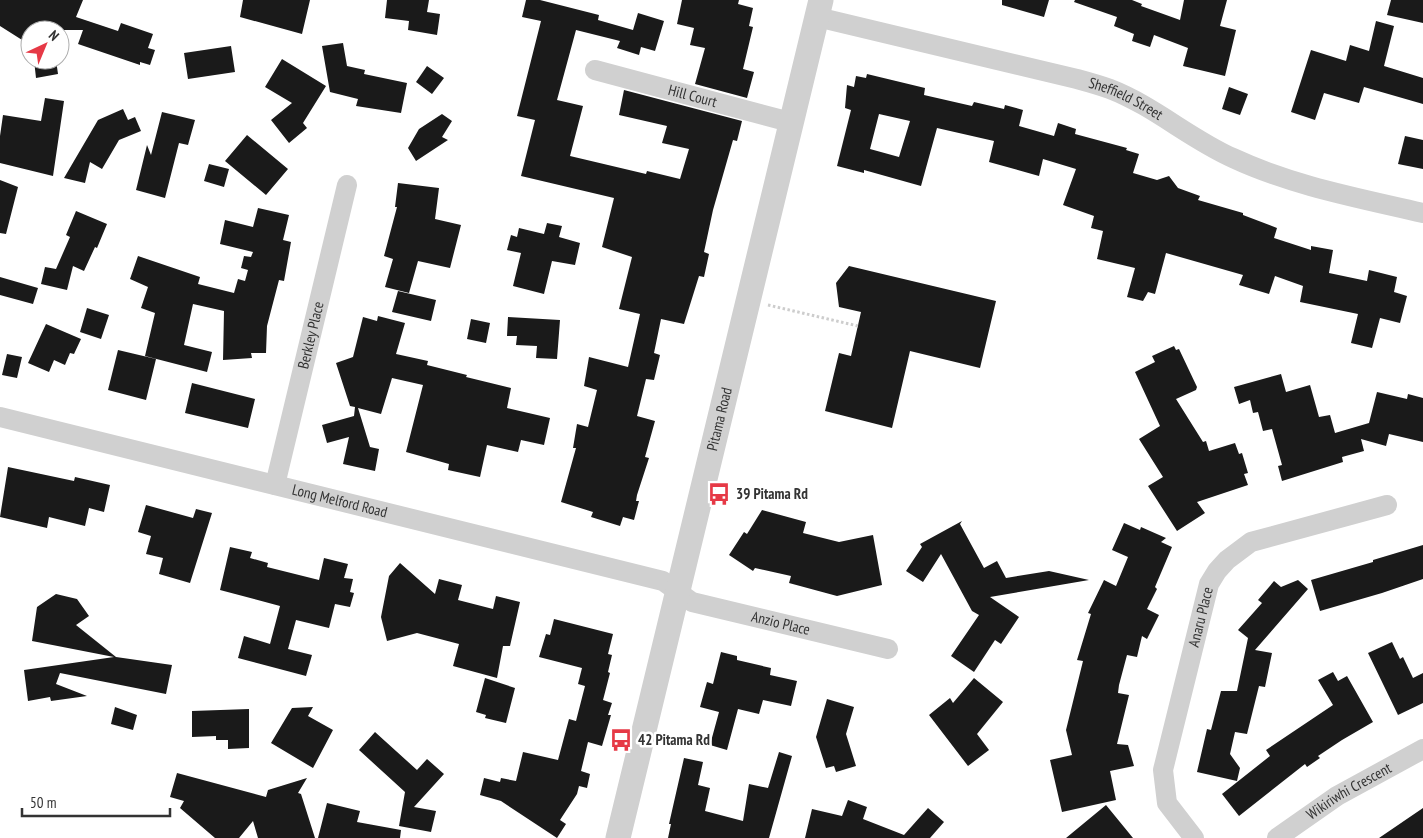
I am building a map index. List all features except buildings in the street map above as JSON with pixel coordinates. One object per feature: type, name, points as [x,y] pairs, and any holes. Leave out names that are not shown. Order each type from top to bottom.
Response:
[{"type":"street","name":"Pitama Road","points":[[618,838],[819,8]]},
{"type":"street","name":"Sheffield Street","points":[[819,8],[1110,89],[1140,104],[1200,141],[1232,158],[1269,173],[1307,185],[1423,213]]},
{"type":"street","name":"Hill Court","points":[[595,70],[790,122]]},
{"type":"street","name":"Berkley Place","points":[[276,485],[347,185]]},
{"type":"street","name":"Long Melford Road","points":[[0,417],[663,581],[677,591]]},
{"type":"street","name":"Anaru Place","points":[[1194,838],[1167,803],[1163,770],[1209,584],[1216,571],[1226,560],[1251,542],[1387,505]]},
{"type":"street","name":"Anzio Place","points":[[677,591],[692,602],[888,649]]},
{"type":"street","name":"Wikiriwhi Crescent","points":[[1278,838],[1337,796],[1423,749]]},
{"type":"path","points":[[748,301],[858,326]]},
{"type":"place","name":"39 Pitama Rd","points":[[719,494]]},
{"type":"place","name":"42 Pitama Rd","points":[[621,740]]}]
